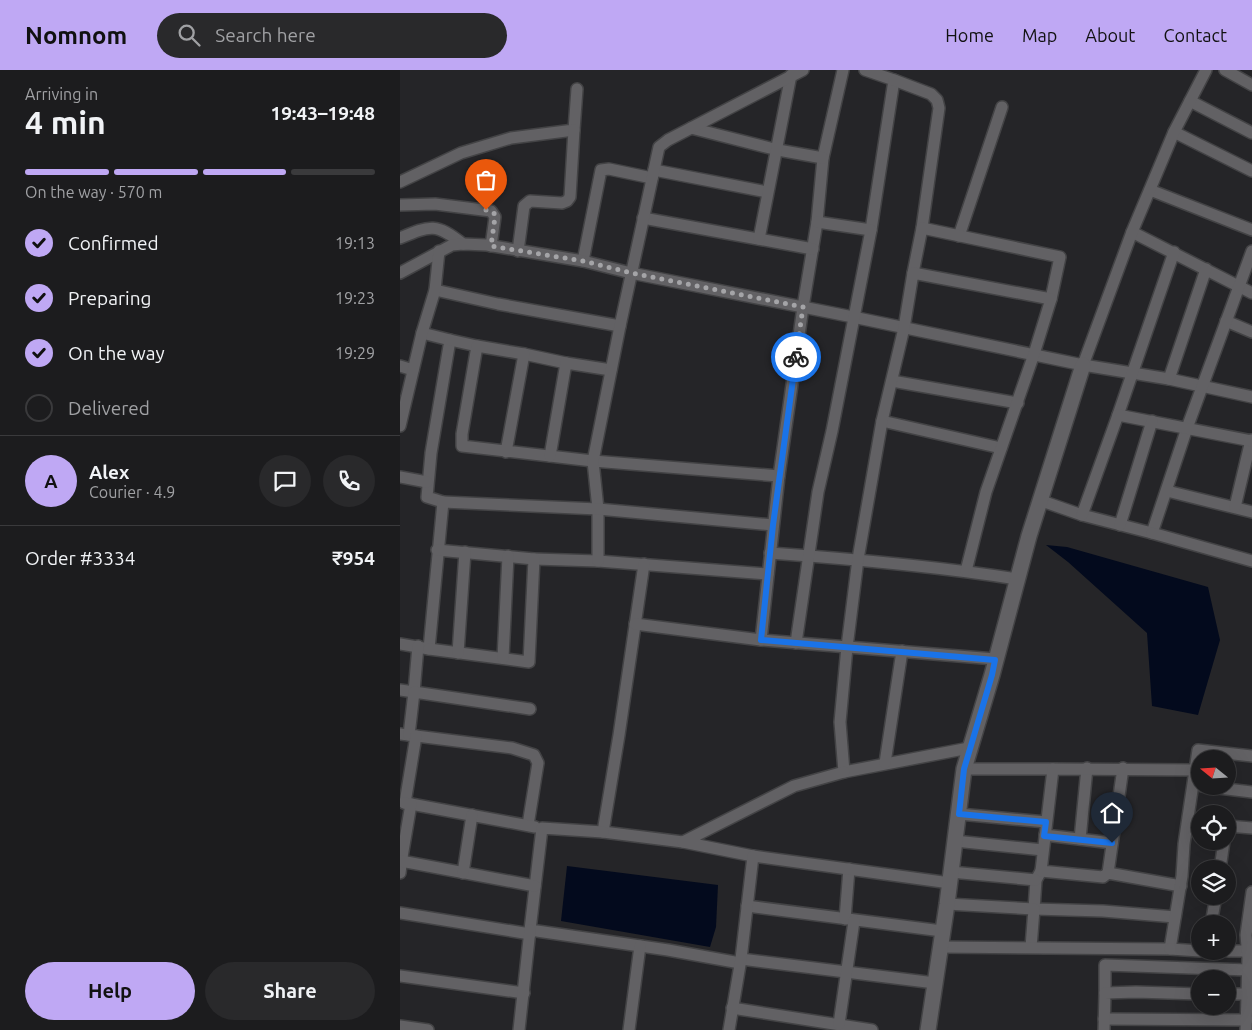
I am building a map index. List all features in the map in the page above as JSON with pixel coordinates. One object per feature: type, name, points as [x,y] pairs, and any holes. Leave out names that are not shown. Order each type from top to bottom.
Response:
[{"type":"street","points":[[598,561],[598,509],[593,461],[659,147],[668,140],[803,70]]},
{"type":"street","points":[[761,640],[779,476],[803,307],[818,222],[823,158],[843,70]]},
{"type":"street","points":[[844,772],[840,722],[858,559],[882,421],[904,328],[922,228],[938,108],[937,100],[931,94],[864,70]]},
{"type":"street","points":[[928,1030],[942,931],[948,904],[964,769],[992,675],[1039,500],[1083,365],[1132,232],[1174,132],[1206,70]]},
{"type":"street","points":[[1224,70],[1252,85]]},
{"type":"street","points":[[759,239],[767,192],[778,150],[791,75]]},
{"type":"street","points":[[796,644],[818,492],[832,431],[871,230],[894,80]]},
{"type":"street","points":[[518,251],[526,203],[530,201],[562,203],[567,202],[570,197],[577,89]]},
{"type":"street","points":[[1190,101],[1252,133]]},
{"type":"street","points":[[959,236],[1002,107]]},
{"type":"street","points":[[691,128],[778,150],[823,158]]},
{"type":"street","points":[[400,182],[461,153],[511,138],[574,130]]},
{"type":"street","points":[[1174,132],[1252,171]]},
{"type":"street","points":[[583,261],[601,170],[609,169],[653,174],[767,192]]},
{"type":"street","points":[[1150,190],[1252,230]]},
{"type":"street","points":[[400,206],[436,204],[491,211],[495,217],[491,246]]},
{"type":"street","points":[[643,218],[813,249]]},
{"type":"street","points":[[818,222],[871,230]]},
{"type":"street","points":[[400,238],[428,228],[439,228],[462,244]]},
{"type":"street","points":[[922,228],[1060,257],[1051,299],[1034,354],[986,492],[966,571]]},
{"type":"street","points":[[1132,232],[1174,252],[1252,294]]},
{"type":"street","points":[[400,273],[452,245],[491,246],[583,261],[632,273],[1083,365],[1169,379],[1252,396]]},
{"type":"street","points":[[400,426],[422,333],[435,290],[439,251]]},
{"type":"street","points":[[1152,533],[1187,428],[1252,251]]},
{"type":"street","points":[[1082,515],[1174,252]]},
{"type":"street","points":[[1169,379],[1206,269]]},
{"type":"street","points":[[913,272],[1051,299]]},
{"type":"street","points":[[435,290],[498,304],[620,326]]},
{"type":"street","points":[[1226,321],[1252,332]]},
{"type":"street","points":[[422,333],[477,346],[611,370]]},
{"type":"street","points":[[450,340],[427,482],[427,497],[442,502],[598,509],[773,525]]},
{"type":"street","points":[[477,346],[462,434],[462,446],[593,461],[779,476]]},
{"type":"street","points":[[506,452],[524,354]]},
{"type":"street","points":[[550,456],[566,363]]},
{"type":"street","points":[[400,366],[413,370]]},
{"type":"street","points":[[892,381],[1018,403]]},
{"type":"street","points":[[1118,415],[1252,440],[1235,508]]},
{"type":"street","points":[[882,421],[1001,448]]},
{"type":"street","points":[[1120,525],[1152,421]]},
{"type":"street","points":[[400,477],[427,482]]},
{"type":"street","points":[[1166,491],[1252,512]]},
{"type":"street","points":[[1039,500],[1082,515],[1252,561]]},
{"type":"street","points":[[442,502],[423,648],[408,735],[401,862],[536,886]]},
{"type":"street","points":[[437,550],[534,559],[598,561],[768,574]]},
{"type":"street","points":[[458,653],[465,552]]},
{"type":"street","points":[[770,553],[858,559],[966,571],[1017,579]]},
{"type":"street","points":[[502,658],[508,556]]},
{"type":"street","points":[[400,644],[529,662],[534,559]]},
{"type":"street","points":[[603,832],[644,564]]},
{"type":"street","points":[[635,624],[796,644],[902,651],[995,660]]},
{"type":"street","points":[[886,763],[902,651]]},
{"type":"street","points":[[400,690],[530,709]]},
{"type":"street","points":[[408,735],[512,748],[534,755],[538,763],[528,825]]},
{"type":"street","points":[[683,842],[794,786],[844,772],[970,748]]},
{"type":"street","points":[[1236,754],[1252,756]]},
{"type":"street","points":[[1030,947],[1053,768]]},
{"type":"street","points":[[1080,839],[1086,768]]},
{"type":"street","points":[[964,769],[1122,768],[1191,770]]},
{"type":"street","points":[[1108,874],[1122,768]]},
{"type":"street","points":[[1236,790],[1252,792]]},
{"type":"street","points":[[405,803],[542,828],[603,832],[683,842],[754,856],[849,869],[951,877],[1103,877],[1108,874],[1181,886]]},
{"type":"street","points":[[959,814],[1046,822]]},
{"type":"street","points":[[463,873],[472,815]]},
{"type":"street","points":[[1236,827],[1252,828]]},
{"type":"street","points":[[519,1030],[542,828]]},
{"type":"street","points":[[1170,949],[1181,886],[1184,844],[1191,829]]},
{"type":"street","points":[[1044,836],[1112,843]]},
{"type":"street","points":[[955,841],[1043,850]]},
{"type":"street","points":[[729,1030],[741,961],[754,856]]},
{"type":"street","points":[[839,1024],[846,973],[849,869]]},
{"type":"street","points":[[1248,970],[1105,965],[1104,1024],[1246,1025],[1248,970],[1246,935],[1252,892]]},
{"type":"street","points":[[948,904],[1103,911],[1175,917]]},
{"type":"street","points":[[748,906],[942,931]]},
{"type":"street","points":[[400,912],[741,961],[935,982]]},
{"type":"street","points":[[628,1030],[640,946]]},
{"type":"street","points":[[940,948],[1030,947],[1191,950]]},
{"type":"street","points":[[1236,951],[1247,951]]},
{"type":"street","points":[[400,976],[524,993]]},
{"type":"street","points":[[1105,993],[1191,994]]},
{"type":"street","points":[[1236,994],[1247,994]]},
{"type":"street","points":[[732,1008],[872,1030]]},
{"type":"street","points":[[400,1026],[428,1030]]},
{"type":"water","points":[[1046,545],[1067,547],[1208,587],[1220,640],[1198,715],[1152,706],[1147,633],[1068,562]]},
{"type":"water","points":[[567,866],[718,885],[716,927],[710,947],[561,921]]},
{"type":"way so far","points":[[486,210],[494,213],[495,217],[491,246],[583,261],[632,273],[803,307],[796,357]]},
{"type":"route","points":[[796,357],[779,476],[761,640],[995,660],[964,769],[959,814],[1046,822],[1044,836],[1112,843]]}]
